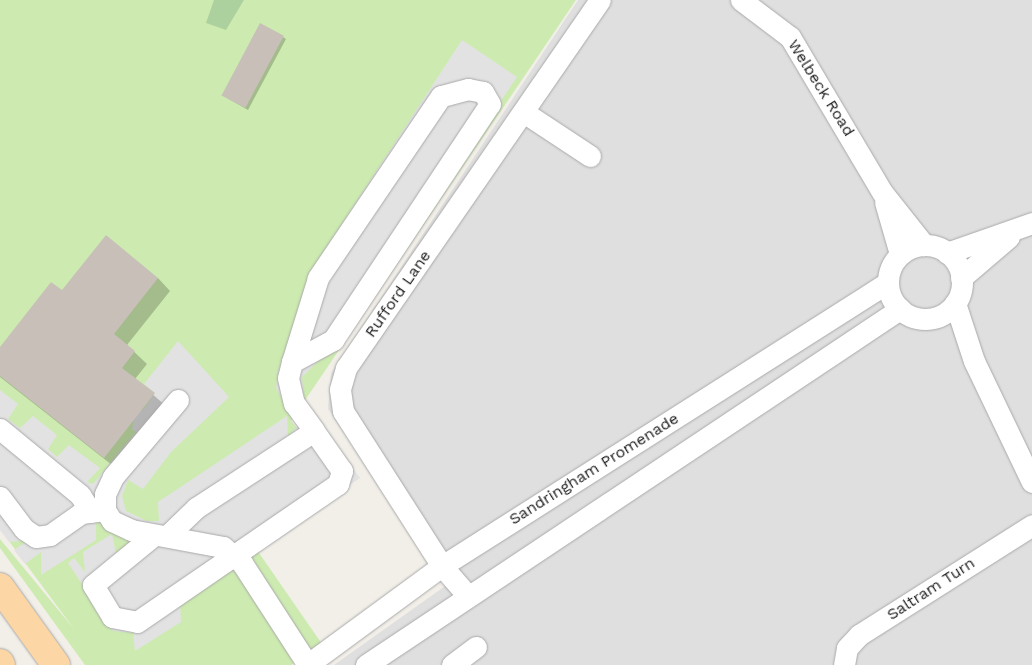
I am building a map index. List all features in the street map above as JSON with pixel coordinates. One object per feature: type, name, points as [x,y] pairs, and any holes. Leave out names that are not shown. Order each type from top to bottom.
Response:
[{"type":"main road","points":[[0,587],[56,665]]},
{"type":"street","name":"Rufford Lane","points":[[468,596],[442,566],[343,411],[340,390],[346,368],[525,113],[600,0]]},
{"type":"street","name":"Welbeck Road","points":[[741,0],[790,38],[882,192],[924,245]]},
{"type":"street","points":[[292,362],[333,340],[490,104],[483,92],[468,89],[446,93],[435,104],[318,278],[292,362],[288,378],[294,403],[314,431],[342,478],[137,622],[112,617],[93,585],[196,508],[314,431]]},
{"type":"street","points":[[525,113],[590,156]]},
{"type":"street","name":"Welbeck Road","points":[[882,192],[900,254]]},
{"type":"street","points":[[974,361],[929,319],[900,309],[888,283],[900,254],[924,245],[948,253],[1024,228]]},
{"type":"street","points":[[1024,228],[961,278],[955,303],[974,361],[1032,482]]},
{"type":"street","points":[[948,253],[961,278]]},
{"type":"street","name":"Sandringham Promenade","points":[[308,665],[442,566],[888,283]]},
{"type":"street","points":[[929,319],[955,303]]},
{"type":"street","name":"Sandringham Promenade","points":[[366,665],[900,309]]},
{"type":"street","points":[[98,511],[113,476],[178,400]]},
{"type":"street","points":[[0,429],[112,521],[160,535],[197,539],[232,554],[308,665]]},
{"type":"street","points":[[0,497],[24,529],[36,537],[50,535],[81,513],[98,511]]},
{"type":"street","name":"Saltram Turn","points":[[844,665],[847,648],[859,635],[1032,525]]},
{"type":"street","points":[[455,664],[476,647]]},
{"type":"shaded area","points":[[578,0],[1032,0],[1032,665],[334,665],[448,584],[328,409],[331,373]]},
{"type":"shaded area","points":[[462,40],[517,77],[338,342],[302,377],[304,399],[360,478],[180,602],[181,622],[135,651],[133,633],[113,631],[68,563],[74,558],[85,572],[83,552],[112,534],[116,554],[134,540],[96,521],[96,540],[41,575],[41,552],[25,564],[14,550],[29,540],[9,542],[0,530],[0,390],[18,404],[8,419],[20,428],[33,416],[57,435],[48,449],[57,457],[69,445],[100,468],[87,482],[93,484],[136,432],[132,429],[134,420],[120,407],[126,398],[143,410],[155,393],[144,384],[178,341],[229,397],[171,452],[143,489],[128,480],[122,496],[126,511],[147,521],[159,521],[158,502],[287,416],[288,436],[298,426],[276,388],[278,371],[328,245]]},
{"type":"green space","points":[[0,0],[576,0],[291,421],[345,484],[257,550],[322,644],[291,665],[85,665],[0,548],[0,539],[74,629],[0,529]]},
{"type":"green space","points":[[214,0],[244,0],[226,30],[206,23]]},
{"type":"building","points":[[260,23],[284,36],[245,108],[222,95]]},
{"type":"building","points":[[106,235],[158,278],[114,334],[135,351],[122,368],[155,393],[104,458],[0,376],[0,347],[51,282],[62,290]]}]
